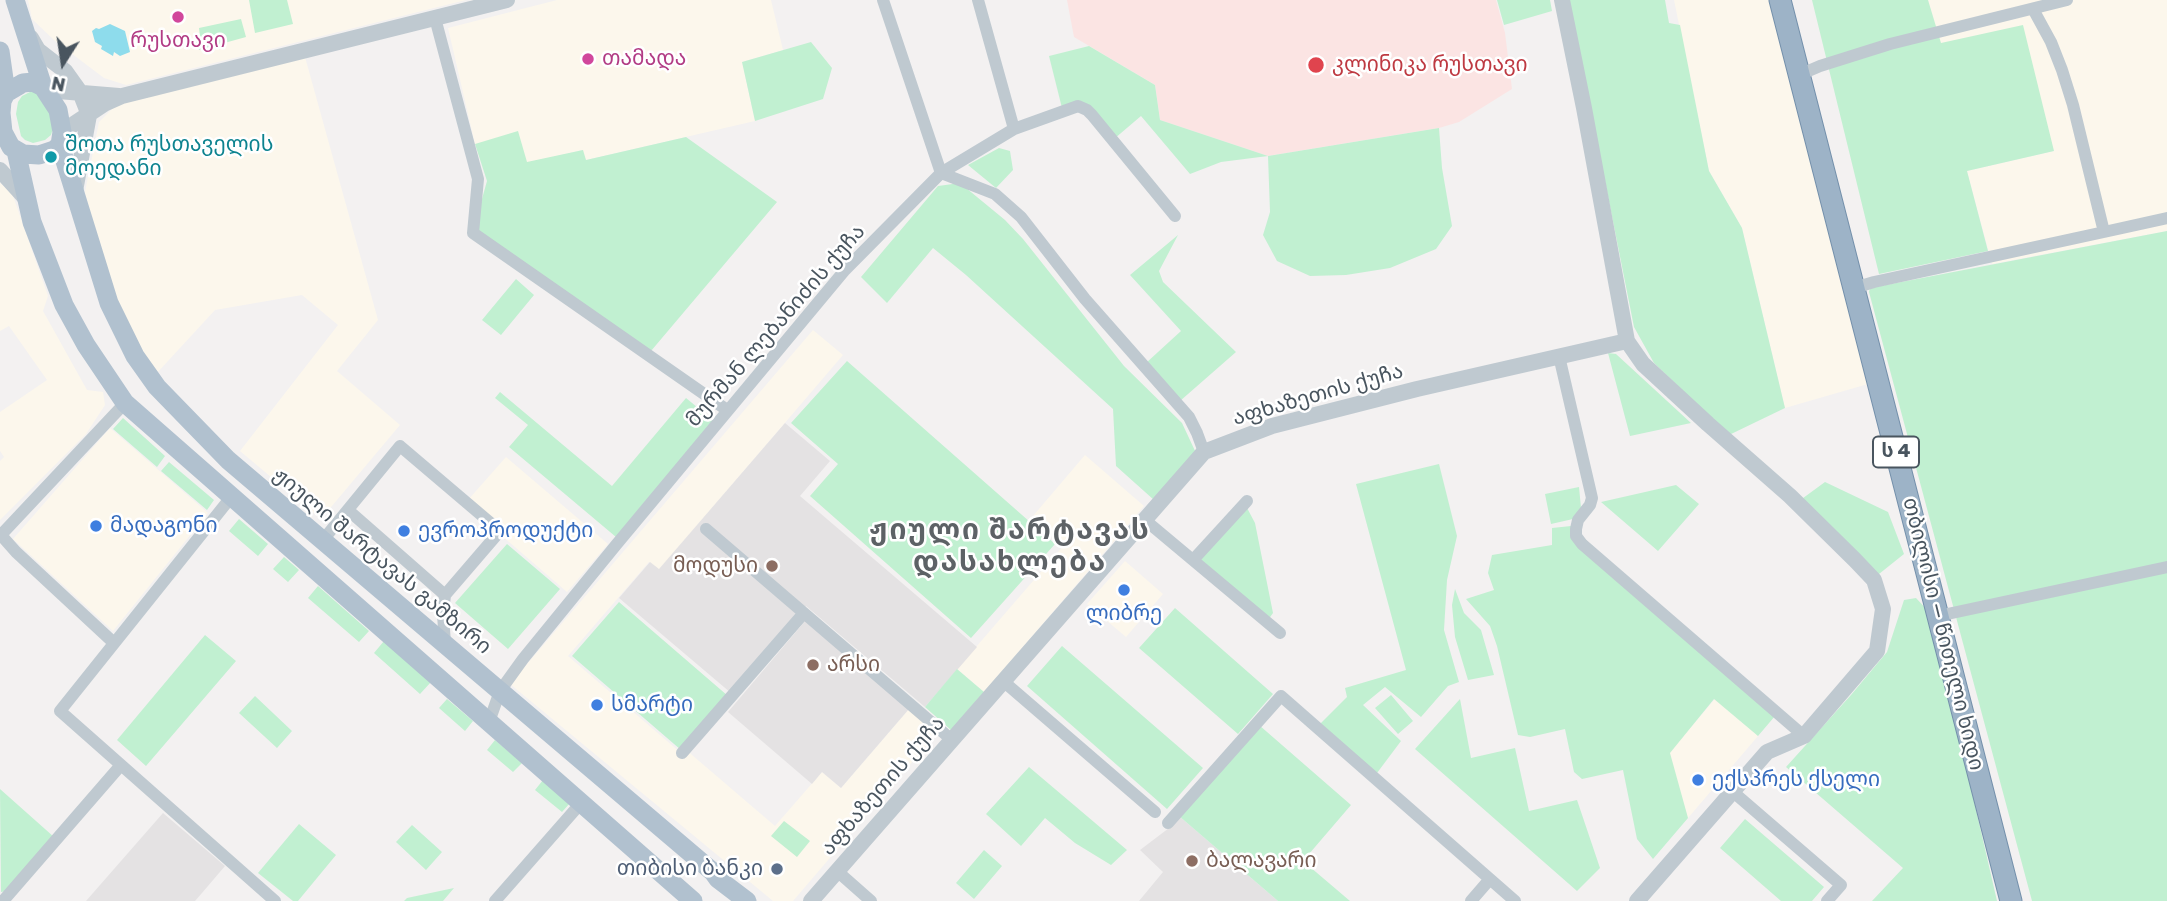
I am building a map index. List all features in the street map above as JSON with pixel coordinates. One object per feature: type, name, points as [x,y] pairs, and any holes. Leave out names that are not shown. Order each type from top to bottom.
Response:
[{"type":"highway","name":"თბილისი — წითელი ხიდი","points":[[1780,0],[2011,901]]},
{"type":"main road","points":[[16,5],[45,88],[58,110],[61,139],[75,191]]},
{"type":"main road","points":[[0,51],[3,102],[1,121],[38,238],[64,305],[86,345],[125,403],[693,901]]},
{"type":"main road","points":[[3,102],[23,83],[33,82],[45,88]]},
{"type":"main road","points":[[8,146],[31,156],[39,155],[54,150],[61,139]]},
{"type":"main road","name":"ჟიული შარტავას გამზირი","points":[[75,191],[109,303],[135,356],[157,387],[228,460],[747,901]]},
{"type":"street","points":[[61,139],[89,115],[121,96],[507,0]]},
{"type":"street","points":[[883,0],[941,173],[995,194],[1021,217],[1085,299],[1189,417],[1205,452]]},
{"type":"street","points":[[978,0],[1014,129]]},
{"type":"street","points":[[1562,0],[1627,341],[1643,363],[1803,509],[1874,580],[1883,609],[1877,651],[1804,736],[1766,751],[1637,901]]},
{"type":"street","points":[[1799,75],[1890,44],[2067,0]]},
{"type":"street","points":[[16,5],[38,50],[65,71],[80,92],[89,115],[75,191]]},
{"type":"street","points":[[2033,9],[2062,70],[2104,232]]},
{"type":"street","points":[[435,18],[478,179],[473,233],[727,410]]},
{"type":"street","points":[[45,88],[121,96]]},
{"type":"street","name":"მურმან ლებანიძის ქუჩა","points":[[489,722],[500,691],[532,648],[727,410],[845,270],[941,173],[1014,129],[1072,106],[1083,108],[1092,115],[1175,216]]},
{"type":"street","points":[[0,170],[27,200]]},
{"type":"street","points":[[1854,288],[2167,218]]},
{"type":"street","name":"აფხაზეთის ქუჩა","points":[[811,901],[1205,452],[1272,426],[1417,389],[1627,341]]},
{"type":"street","points":[[1559,356],[1592,498],[1578,520],[1576,529],[1582,544],[1804,736]]},
{"type":"street","points":[[114,643],[0,534],[125,403]]},
{"type":"street","points":[[323,540],[400,446],[500,531],[445,595],[445,644]]},
{"type":"street","points":[[232,496],[60,711],[275,901]]},
{"type":"street","points":[[1193,561],[1247,501]]},
{"type":"street","points":[[348,510],[445,595]]},
{"type":"street","points":[[1145,520],[1280,634]]},
{"type":"street","points":[[706,528],[952,740]]},
{"type":"street","points":[[1938,616],[2167,567]]},
{"type":"street","points":[[682,752],[804,613]]},
{"type":"street","points":[[1003,681],[1155,812]]},
{"type":"street","points":[[1168,823],[1281,696],[1515,901]]},
{"type":"street","points":[[3,901],[121,765]]},
{"type":"street","points":[[1732,791],[1841,885],[1827,901]]},
{"type":"street","points":[[495,901],[582,803]]},
{"type":"street","points":[[837,871],[871,901]]},
{"type":"street","points":[[1471,901],[1490,879]]},
{"type":"shaded area","points":[[28,0],[466,0],[126,85],[104,78],[55,41],[32,19]]},
{"type":"shaded area","points":[[557,0],[771,0],[783,50],[742,62],[755,121],[586,160],[582,150],[527,163],[475,144],[448,28]]},
{"type":"shaded area","name":"კლინიკა რუსთავი","points":[[1067,0],[1496,0],[1505,33],[1512,89],[1459,122],[1439,128],[1268,156],[1160,120],[1155,85],[1074,37]]},
{"type":"shaded area","points":[[1674,0],[1773,0],[1868,384],[1785,408],[1742,228],[1709,171]]},
{"type":"shaded area","points":[[1928,0],[2167,0],[2167,231],[1992,264],[1967,171],[2054,151],[1940,43]]},
{"type":"shaded area","points":[[305,57],[378,320],[337,371],[400,425],[321,519],[240,451],[338,325],[302,295],[215,310],[156,374],[128,327],[100,258],[85,192],[99,122],[118,103]]},
{"type":"shaded area","points":[[0,183],[12,193],[48,296],[43,311],[87,390],[103,392],[105,405],[86,434],[0,520],[0,461],[4,457],[0,451],[0,412],[47,380],[9,326],[0,331]]},
{"type":"shaded area","points":[[813,330],[843,355],[659,570],[649,562],[568,656],[681,753],[685,749],[775,826],[822,772],[841,788],[909,709],[937,733],[793,901],[773,901],[510,684]]},
{"type":"shaded area","name":"მოდუსი","points":[[785,423],[830,461],[800,496],[977,647],[925,707],[806,606],[731,693],[619,598],[650,562],[659,569]]},
{"type":"shaded area","points":[[110,428],[208,513],[113,631],[13,539]]},
{"type":"shaded area","points":[[1085,455],[1144,506],[984,692],[957,669],[1065,544],[1033,516]]},
{"type":"shaded area","points":[[506,457],[608,544],[567,592],[501,535],[468,500]]},
{"type":"shaded area","points":[[1125,561],[1163,594],[1126,637],[1087,604]]},
{"type":"shaded area","name":"არსი","points":[[806,620],[909,709],[841,788],[822,772],[812,784],[728,712]]},
{"type":"shaded area","points":[[1715,699],[1758,736],[1688,818],[1669,753]]},
{"type":"shaded area","points":[[163,813],[225,866],[195,901],[86,901]]},
{"type":"shaded area","name":"ბალავარი","points":[[1179,816],[1278,901],[1139,901],[1163,872],[1140,850],[1169,828]]},
{"type":"green space","points":[[249,0],[287,0],[293,24],[255,33]]},
{"type":"green space","points":[[1497,0],[1550,0],[1552,11],[1504,25]]},
{"type":"green space","points":[[1569,0],[1665,0],[1669,23],[1680,25],[1709,171],[1742,228],[1785,408],[1729,435],[1654,363],[1634,327]]},
{"type":"green space","points":[[1812,0],[1928,0],[1941,43],[2023,25],[2054,151],[1967,171],[1988,251],[1879,274]]},
{"type":"green space","points":[[241,19],[246,37],[199,50],[195,43],[200,36],[199,28]]},
{"type":"green space","points":[[811,42],[832,68],[823,99],[755,121],[742,62]]},
{"type":"green space","points":[[1089,46],[1155,85],[1160,120],[1268,156],[1221,162],[1190,174],[1141,116],[1114,139],[1092,107],[1062,108],[1049,56]]},
{"type":"green space","points":[[32,91],[45,98],[54,125],[51,135],[45,140],[33,143],[21,136],[16,114],[22,96]]},
{"type":"green space","points":[[1439,128],[1442,168],[1452,226],[1436,249],[1390,268],[1346,275],[1310,276],[1277,261],[1263,235],[1270,212],[1268,156]]},
{"type":"green space","points":[[518,131],[527,162],[583,150],[586,160],[686,137],[777,202],[651,351],[478,230],[480,206],[487,181],[475,144]]},
{"type":"green space","points":[[999,148],[1010,151],[1013,170],[996,188],[968,165]]},
{"type":"green space","points":[[960,183],[1005,220],[1023,239],[1124,366],[1182,423],[1196,453],[1154,500],[1116,466],[1113,409],[933,248],[887,303],[861,277],[938,186]]},
{"type":"green space","points":[[2167,231],[2167,901],[2032,901],[1869,292],[1870,288]]},
{"type":"green space","points":[[1178,235],[1159,271],[1163,282],[1236,352],[1180,401],[1146,363],[1181,331],[1130,275]]},
{"type":"green space","points":[[516,279],[534,295],[501,335],[482,320]]},
{"type":"green space","points":[[1608,353],[1616,354],[1691,423],[1630,436]]},
{"type":"green space","points":[[847,361],[1055,544],[971,638],[810,496],[838,464],[791,423]]},
{"type":"green space","points":[[500,392],[612,486],[686,398],[714,421],[616,537],[509,447],[528,425],[495,398]]},
{"type":"green space","points":[[123,418],[165,456],[157,467],[113,429]]},
{"type":"green space","points":[[169,462],[214,500],[207,510],[161,471]]},
{"type":"green space","points":[[1439,464],[1457,536],[1447,580],[1444,630],[1459,682],[1448,686],[1421,717],[1385,687],[1363,705],[1401,741],[1377,773],[1320,724],[1347,697],[1345,688],[1406,670],[1356,484]]},
{"type":"green space","points":[[1825,482],[1888,512],[1904,554],[1874,578],[1799,501]]},
{"type":"green space","points":[[1676,485],[1699,504],[1658,551],[1601,502]]},
{"type":"green space","points":[[1579,487],[1581,508],[1573,519],[1551,524],[1545,494]]},
{"type":"green space","points":[[1246,506],[1255,523],[1273,613],[1268,620],[1199,561]]},
{"type":"green space","points":[[239,519],[268,544],[258,556],[229,531]]},
{"type":"green space","points":[[1571,526],[1775,716],[1758,736],[1714,699],[1670,753],[1688,818],[1653,859],[1637,839],[1623,770],[1582,779],[1574,772],[1565,729],[1530,737],[1518,735],[1490,626],[1466,599],[1494,590],[1488,573],[1492,555],[1552,545],[1552,528]]},
{"type":"green space","points":[[507,544],[560,589],[508,649],[455,603]]},
{"type":"green space","points":[[284,557],[299,570],[288,582],[273,569]]},
{"type":"green space","points":[[318,586],[369,631],[359,642],[308,598]]},
{"type":"green space","points":[[1455,589],[1464,613],[1481,630],[1494,675],[1468,680],[1455,637],[1452,605]]},
{"type":"green space","points":[[1916,598],[1931,614],[1997,901],[1872,901],[1903,868],[1786,767],[1887,652],[1904,600]]},
{"type":"green space","points":[[619,602],[728,696],[681,750],[572,656]]},
{"type":"green space","points":[[1175,608],[1273,694],[1238,734],[1139,648]]},
{"type":"green space","points":[[205,635],[236,661],[146,766],[117,740]]},
{"type":"green space","points":[[384,641],[431,682],[420,694],[374,653]]},
{"type":"green space","points":[[1062,646],[1203,768],[1167,809],[1027,686]]},
{"type":"green space","points":[[957,669],[984,692],[951,730],[925,707]]},
{"type":"green space","points":[[1391,695],[1413,721],[1398,734],[1375,708]]},
{"type":"green space","points":[[255,696],[292,731],[277,748],[239,713]]},
{"type":"green space","points":[[447,699],[473,721],[465,731],[439,708]]},
{"type":"green space","points":[[1460,699],[1471,758],[1515,748],[1529,811],[1577,800],[1600,868],[1577,891],[1415,749]]},
{"type":"green space","points":[[1259,725],[1351,805],[1303,861],[1350,901],[1278,901],[1179,816]]},
{"type":"green space","points":[[495,740],[522,763],[513,772],[487,750]]},
{"type":"green space","points":[[1029,767],[1127,850],[1111,865],[1075,843],[1045,818],[1021,846],[986,814]]},
{"type":"green space","points":[[543,780],[570,803],[562,812],[535,790]]},
{"type":"green space","points":[[0,789],[54,837],[7,891],[1,892]]},
{"type":"green space","points":[[1745,819],[1824,887],[1812,901],[1781,901],[1720,848]]},
{"type":"green space","points":[[784,821],[810,841],[797,857],[771,836]]},
{"type":"green space","points":[[299,824],[336,855],[298,901],[293,901],[258,873]]},
{"type":"green space","points":[[412,825],[442,852],[426,870],[396,842]]},
{"type":"green space","points":[[984,850],[1002,866],[974,899],[956,883]]},
{"type":"green space","points":[[454,888],[443,901],[404,901],[407,898]]},
{"type":"water","points":[[110,24],[125,31],[130,52],[120,56],[114,52],[113,56],[95,42],[92,31]]},
{"type":"place","name":"რუსთავი","points":[[178,17]]},
{"type":"place","name":"თამადა","points":[[588,59]]},
{"type":"place","name":"კლინიკა რუსთავი","points":[[1316,65]]},
{"type":"place","name":"შოთა რუსთაველის მოედანი","points":[[51,157]]},
{"type":"place","name":"მადაგონი","points":[[96,526]]},
{"type":"place","name":"ევროპროდუქტი","points":[[404,531]]},
{"type":"place","name":"მოდუსი","points":[[772,566]]},
{"type":"place","name":"ლიბრე","points":[[1124,590]]},
{"type":"place","name":"არსი","points":[[813,665]]},
{"type":"place","name":"სმარტი","points":[[597,705]]},
{"type":"place","name":"ექსპრეს ქსელი","points":[[1698,780]]},
{"type":"place","name":"ბალავარი","points":[[1192,861]]},
{"type":"place","name":"თიბისი ბანკი","points":[[777,869]]},
{"type":"district","name":"ჟიული შარტავას დასახლება","points":[[1010,547]]}]
